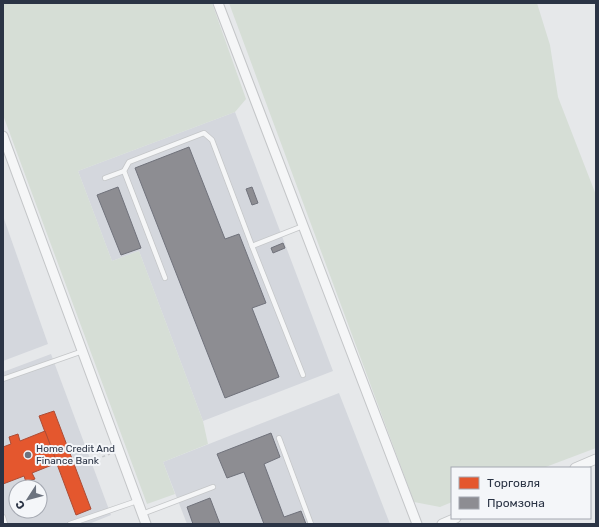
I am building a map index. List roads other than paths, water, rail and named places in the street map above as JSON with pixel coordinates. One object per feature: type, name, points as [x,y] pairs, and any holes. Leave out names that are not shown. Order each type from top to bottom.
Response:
[{"type":"street","points":[[218,3],[417,524]]},
{"type":"street","points":[[3,137],[120,450],[146,524]]},
{"type":"street","points":[[577,467],[596,459]]},
{"type":"street","points":[[442,524],[454,519]]},
{"type":"lane","points":[[105,178],[124,171],[129,162],[204,133],[212,140],[303,375]]},
{"type":"lane","points":[[124,171],[165,278]]},
{"type":"lane","points":[[252,246],[303,226]]},
{"type":"lane","points":[[3,379],[83,351]]},
{"type":"lane","points":[[279,438],[311,524]]},
{"type":"lane","points":[[142,514],[213,487]]},
{"type":"lane","points":[[70,524],[137,501]]},
{"type":"lane","points":[[3,517],[5,524]]},
{"type":"place","name":"Home Credit And Finance Bank","points":[[28,455]]}]
